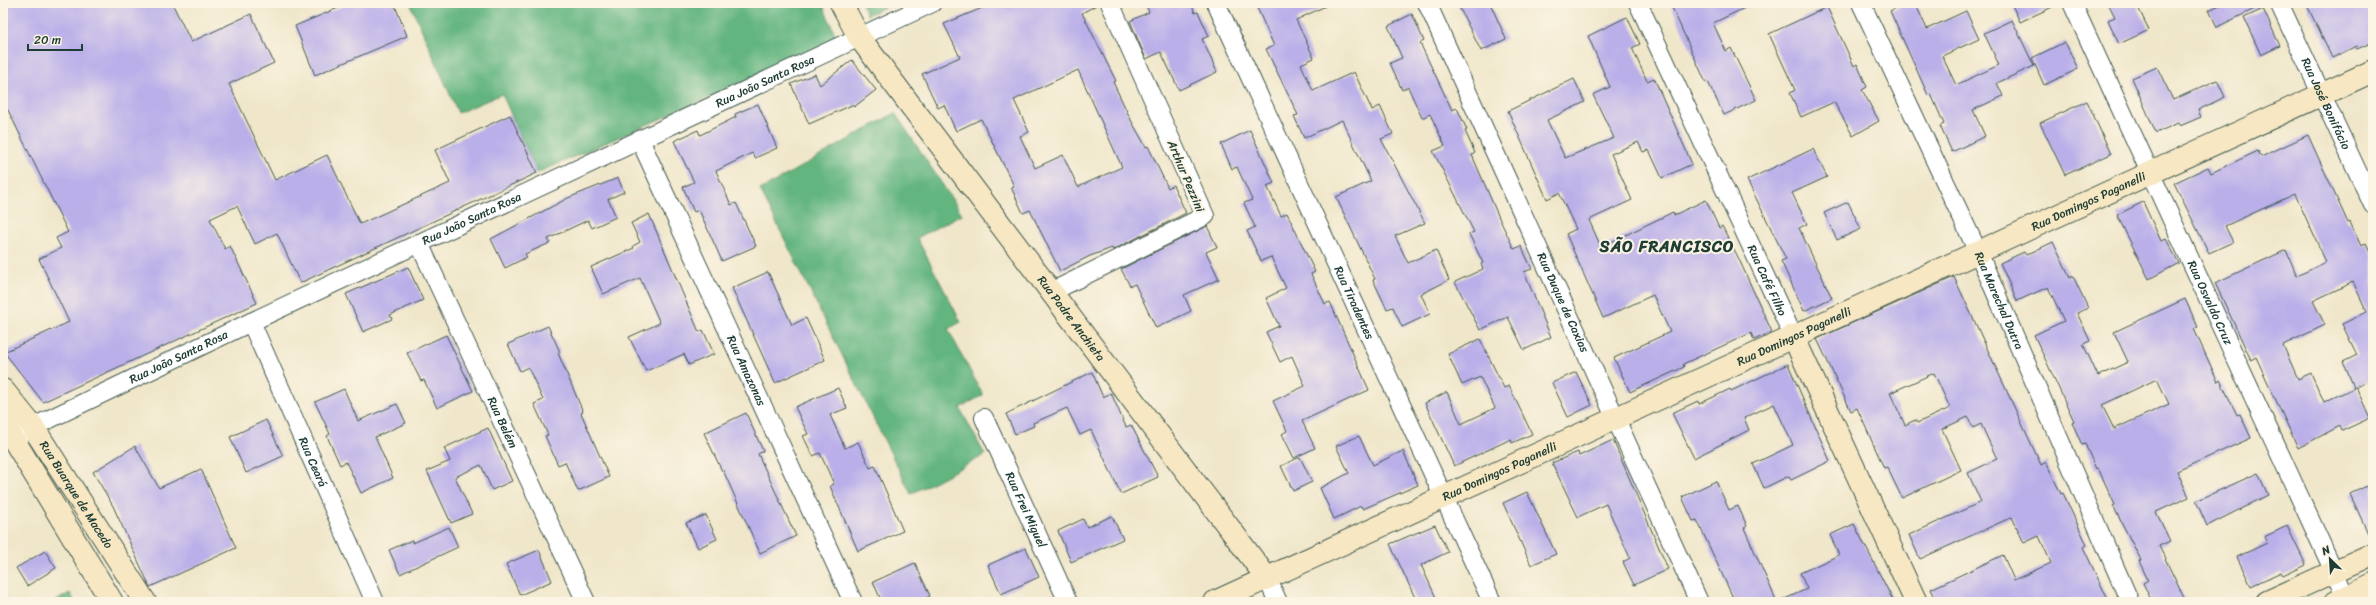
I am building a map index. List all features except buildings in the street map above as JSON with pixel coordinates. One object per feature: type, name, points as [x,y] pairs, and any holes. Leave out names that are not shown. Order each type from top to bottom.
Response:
[{"type":"street","name":"Rua Padre Anchieta","points":[[840,3],[859,37],[1267,578],[1278,602]]},
{"type":"street","name":"Rua João Santa Rosa","points":[[8,431],[33,427],[251,322],[932,3]]},
{"type":"street","name":"Arthur Pezzini","points":[[1052,291],[1205,216],[1110,3]]},
{"type":"street","name":"Rua Tiradentes","points":[[1216,3],[1492,602]]},
{"type":"street","name":"Rua Duque de Caxias","points":[[1427,3],[1700,602]]},
{"type":"street","name":"Rua Café Filho","points":[[1638,3],[1916,602]]},
{"type":"street","name":"Rua Marechal Dutra","points":[[1860,3],[1978,252],[2130,602]]},
{"type":"street","name":"Rua Osvaldo Cruz","points":[[2072,3],[2151,172],[2333,572],[2343,600]]},
{"type":"street","name":"Rua José Bonifácio","points":[[2279,3],[2324,96],[2373,205]]},
{"type":"street","name":"Rua Domingos Paganelli","points":[[1215,602],[2151,172],[2324,96],[2373,71]]},
{"type":"street","name":"Rua Amazonas","points":[[640,140],[853,602]]},
{"type":"street","name":"Rua Belém","points":[[419,243],[586,602]]},
{"type":"street","name":"Rua Ceará","points":[[251,322],[375,602]]},
{"type":"street","name":"Rua Buarque de Macedo","points":[[3,390],[33,427],[145,602]]},
{"type":"street","name":"Rua Frei Miguel","points":[[984,418],[1068,602]]},
{"type":"street","name":"Rua Buarque de Macedo","points":[[8,431],[112,602]]},
{"type":"street","points":[[2267,602],[2373,554]]},
{"type":"street","points":[[2343,600],[2373,584]]},
{"type":"green space","points":[[410,3],[822,3],[838,41],[537,173],[502,94],[458,113]]},
{"type":"green space","points":[[862,3],[894,3],[867,15]]},
{"type":"green space","points":[[895,113],[962,214],[917,238],[961,322],[948,329],[983,395],[960,408],[985,455],[911,494],[760,190]]},
{"type":"green space","points":[[70,593],[75,602],[53,602]]},
{"type":"district","name":"SÃO FRANCISCO","points":[[1667,246]]}]
